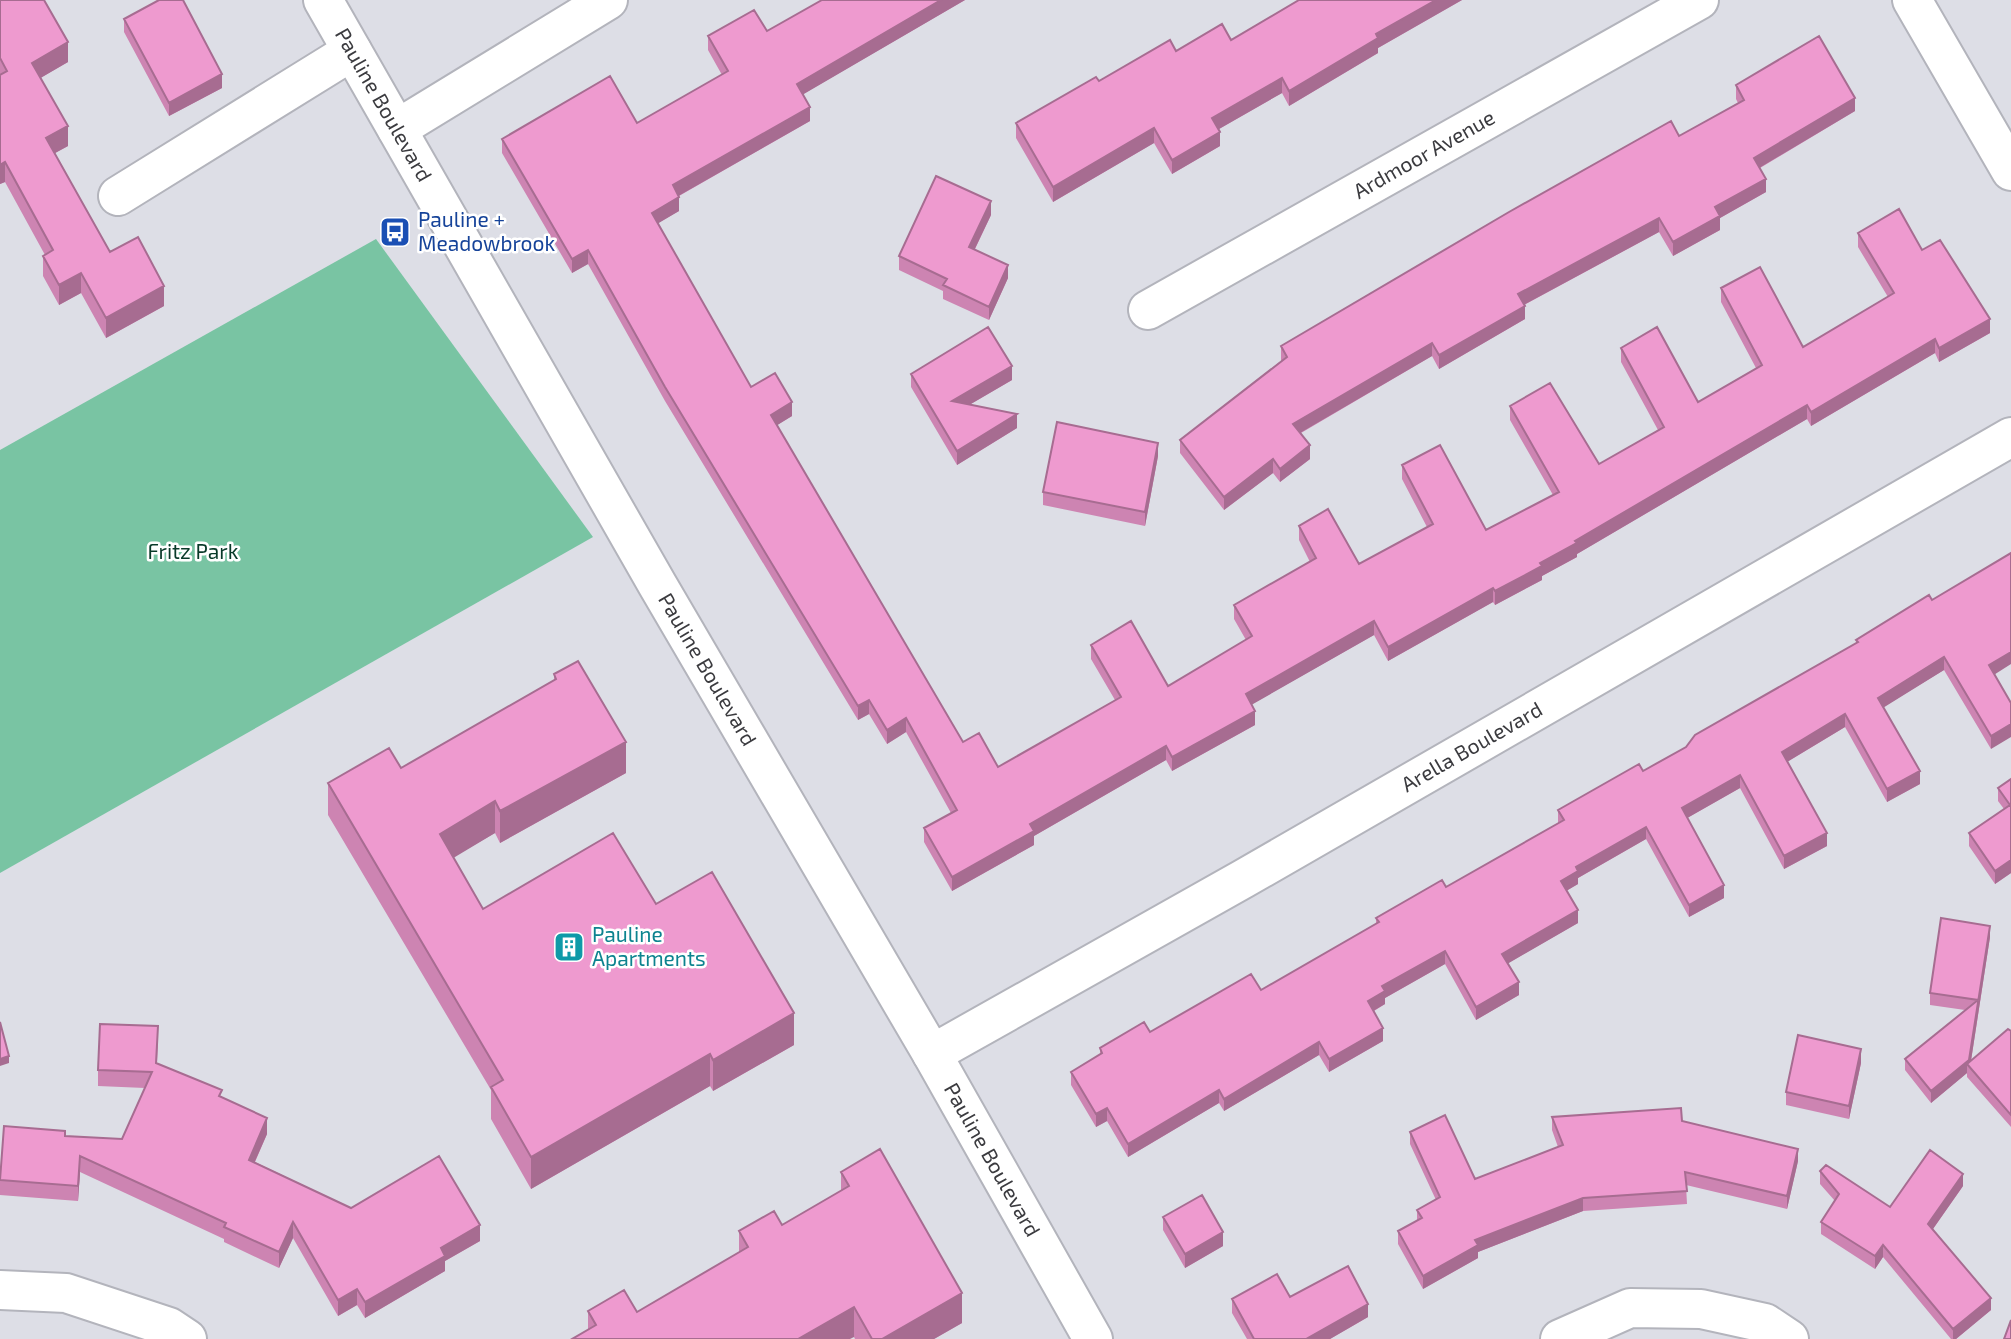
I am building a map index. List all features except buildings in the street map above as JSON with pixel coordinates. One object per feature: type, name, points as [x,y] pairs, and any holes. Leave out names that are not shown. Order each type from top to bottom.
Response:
[{"type":"street","name":"Pauline Boulevard","points":[[323,0],[657,584],[932,1054],[1093,1339]]},
{"type":"street","points":[[397,129],[608,0]]},
{"type":"street","name":"Ardmoor Avenue","points":[[1148,310],[1699,0]]},
{"type":"street","points":[[1912,0],[2011,171]]},
{"type":"street","points":[[118,196],[352,51]]},
{"type":"street","name":"Arella Boulevard","points":[[932,1054],[2011,438]]},
{"type":"street","points":[[0,1290],[66,1293],[169,1327],[187,1339]]},
{"type":"street","points":[[1560,1339],[1630,1308],[1701,1309],[1765,1323],[1789,1339]]},
{"type":"green space","name":"Fritz Park","points":[[376,239],[593,537],[0,873],[0,450]]},
{"type":"place","name":"Pauline + Meadowbrook","points":[[395,232]]},
{"type":"place","name":"Pauline Apartments","points":[[569,947]]}]
